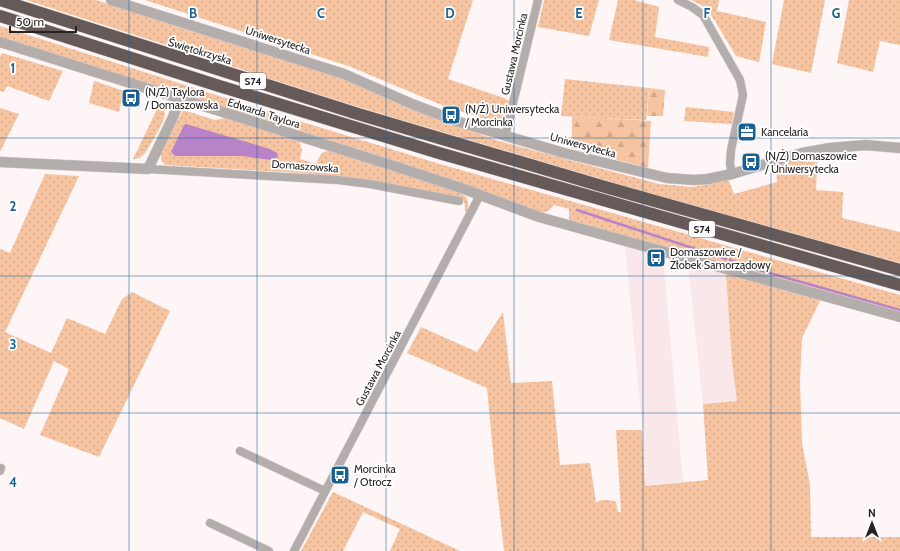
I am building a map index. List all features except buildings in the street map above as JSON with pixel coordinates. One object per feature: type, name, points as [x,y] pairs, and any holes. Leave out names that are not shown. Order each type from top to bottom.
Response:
[{"type":"highway","name":"Świętokrzyska","points":[[0,0],[228,73],[508,158],[900,270]]},
{"type":"highway","name":"S74","points":[[0,16],[216,85],[504,172],[900,286]]},
{"type":"street","name":"Uniwersytecka","points":[[111,0],[344,74],[412,104],[459,122],[572,155],[667,178],[694,180],[732,174],[802,153],[830,148],[866,145],[900,148]]},
{"type":"street","name":"Gustawa Morcinka","points":[[505,136],[538,0]]},
{"type":"street","points":[[678,0],[692,7],[702,15],[740,80],[743,95],[731,150],[730,164],[732,174]]},
{"type":"street","name":"Edwarda Taylora","points":[[0,42],[390,165],[570,226],[900,317]]},
{"type":"street","points":[[148,169],[180,99]]},
{"type":"street","name":"Domaszowska","points":[[0,162],[338,180],[370,184],[459,201]]},
{"type":"street","name":"Gustawa Morcinka","points":[[294,551],[480,196]]},
{"type":"street","points":[[240,451],[325,491]]},
{"type":"street","points":[[210,522],[269,551]]},
{"type":"shaded area","points":[[186,124],[270,149],[277,153],[278,156],[271,160],[242,156],[175,156],[171,152],[184,125]]},
{"type":"shaded area","points":[[625,246],[663,257],[683,482],[645,486],[642,424]]},
{"type":"shaded area","points":[[688,264],[726,274],[732,362],[737,401],[703,404]]},
{"type":"green space","points":[[26,0],[96,0],[342,78],[416,111],[499,141],[659,184],[692,187],[728,179],[734,194],[777,182],[776,165],[818,154],[816,190],[843,192],[842,218],[900,232],[900,263],[638,190],[352,105]]},
{"type":"green space","points":[[145,0],[473,0],[448,79],[509,101],[504,125],[444,106],[351,67]]},
{"type":"green space","points":[[544,0],[599,0],[589,36],[538,27]]},
{"type":"green space","points":[[618,0],[634,0],[659,7],[655,37],[709,47],[708,57],[609,40]]},
{"type":"green space","points":[[691,0],[719,0],[717,11],[766,22],[759,62],[736,56],[705,7]]},
{"type":"green space","points":[[784,0],[825,0],[811,73],[772,64]]},
{"type":"green space","points":[[849,0],[900,0],[900,45],[880,41],[873,72],[837,63]]},
{"type":"green space","points":[[0,26],[263,110],[440,164],[900,295],[900,314],[570,222],[569,209],[554,205],[548,211],[540,213],[0,37]]},
{"type":"green space","points":[[2,53],[63,71],[49,101],[7,86],[4,92],[0,91],[0,57]]},
{"type":"green space","points":[[565,79],[649,88],[646,120],[561,116]]},
{"type":"green space","points":[[94,81],[124,91],[119,112],[89,103]]},
{"type":"green space","points":[[649,88],[665,90],[663,116],[647,116]]},
{"type":"green space","points":[[160,103],[164,108],[165,114],[160,128],[145,154],[139,158],[133,159]]},
{"type":"green space","points":[[686,107],[734,112],[732,124],[684,121]]},
{"type":"green space","points":[[0,108],[19,114],[0,152]]},
{"type":"green space","points":[[183,110],[215,120],[226,118],[294,139],[300,143],[302,150],[300,159],[316,164],[320,156],[325,151],[331,151],[459,192],[467,198],[469,210],[467,214],[463,200],[457,197],[358,178],[165,165],[161,160],[161,152]]},
{"type":"green space","points":[[572,116],[651,121],[648,168],[572,148]]},
{"type":"green space","points":[[45,174],[79,176],[5,332],[51,353],[67,318],[105,334],[122,299],[132,292],[170,311],[99,457],[40,435],[69,369],[54,361],[24,429],[0,418],[0,249],[10,253]]},
{"type":"green space","points":[[726,274],[821,299],[802,338],[800,381],[802,443],[810,485],[811,537],[900,537],[900,551],[504,551],[487,388],[407,353],[421,327],[477,352],[503,312],[511,383],[552,381],[560,465],[590,463],[596,503],[603,500],[616,502],[618,512],[621,512],[616,430],[642,430],[645,486],[708,480],[703,404],[737,401],[732,362]]},
{"type":"green space","points":[[333,492],[460,551],[390,551],[400,529],[363,512],[343,551],[301,551]]},
{"type":"waterway","points":[[577,210],[726,259]]},
{"type":"waterway","points":[[730,260],[759,270],[900,310]]},
{"type":"place","name":"(N/Ż) Taylora / Domaszowska","points":[[131,98]]},
{"type":"place","name":"(N/Ż) Uniwersytecka / Morcinka","points":[[451,115]]},
{"type":"place","name":"Kancelaria","points":[[747,132]]},
{"type":"place","name":"(N/Ż) Domaszowice / Uniwersytecka","points":[[751,162]]},
{"type":"place","name":"Domaszowice / Żłobek Samorządowy","points":[[656,258]]},
{"type":"place","name":"Morcinka / Otrocz","points":[[340,475]]}]
